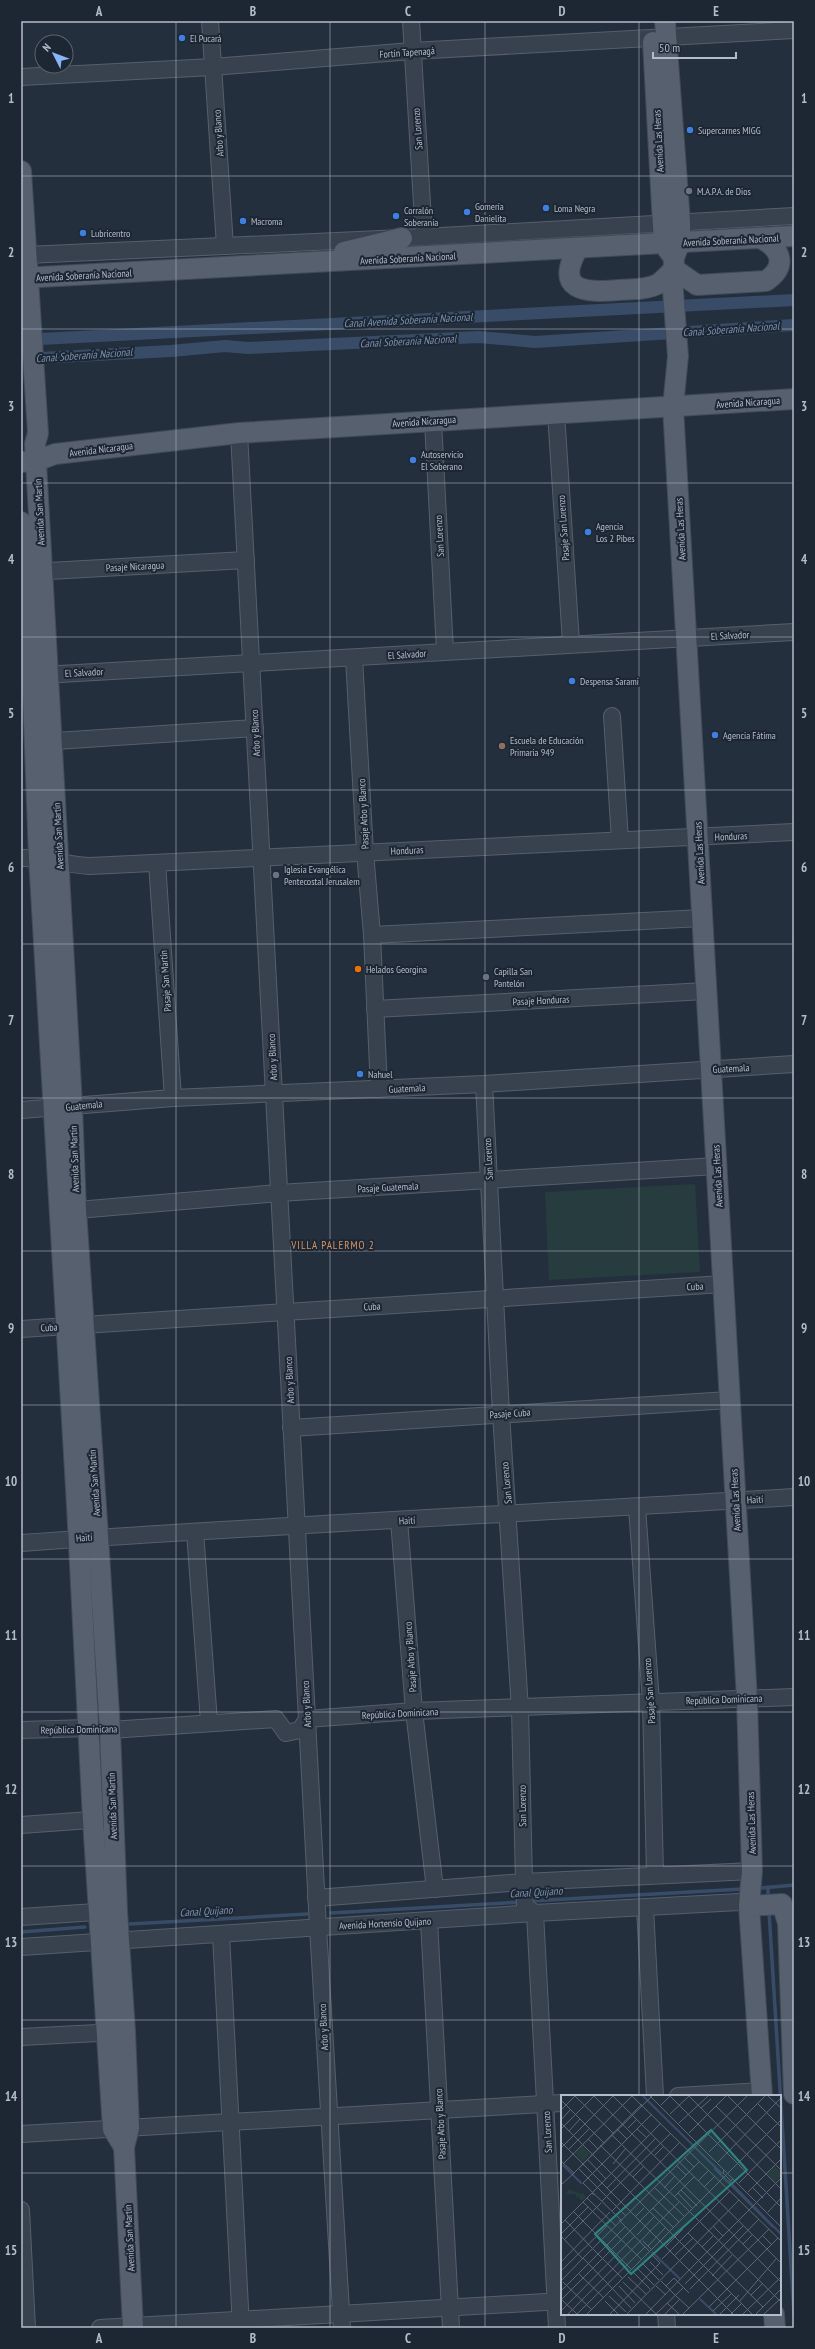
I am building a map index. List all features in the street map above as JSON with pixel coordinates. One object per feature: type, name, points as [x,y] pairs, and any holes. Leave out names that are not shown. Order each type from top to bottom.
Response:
[{"type":"main road","name":"Avenida Las Heras","points":[[659,29],[672,223],[673,291],[678,356],[673,407],[747,1699],[752,1871],[749,1906],[762,2094]]},
{"type":"main road","name":"Avenida San Martín","points":[[21,171],[25,278],[31,326],[38,433],[28,453],[33,572],[33,670],[59,863],[63,1107],[75,1325],[79,1538],[89,1728],[102,1820],[121,2128],[124,2147],[133,2327]]},
{"type":"main road","name":"Avenida Soberanía Nacional","points":[[25,278],[578,248],[673,253],[760,238],[794,236]]},
{"type":"main road","points":[[291,264],[402,238]]},
{"type":"main road","points":[[578,248],[570,262],[569,274],[574,285],[584,291],[596,292],[648,288],[659,283],[673,253],[697,285],[766,281],[775,275],[779,258],[777,249],[770,243],[760,238]]},
{"type":"main road","name":"Avenida Nicaragua","points":[[28,453],[55,454],[239,433],[794,399]]},
{"type":"main road","name":"Avenida San Martín","points":[[21,522],[33,572]]},
{"type":"main road","name":"Avenida San Martín","points":[[43,742],[30,858],[63,1107]]},
{"type":"main road","name":"Avenida San Martín","points":[[75,1325],[98,1536],[110,1730],[102,1820]]},
{"type":"main road","points":[[749,1906],[782,1904],[791,1923],[794,2094]]},
{"type":"main road","points":[[774,2315],[774,2328]]},
{"type":"street","name":"Arbo y Blanco","points":[[210,21],[226,246]]},
{"type":"street","name":"San Lorenzo","points":[[411,21],[424,238]]},
{"type":"street","name":"Fortín Tapenagá","points":[[21,77],[213,67],[659,29],[794,30]]},
{"type":"street","name":"Avenida Soberanía Nacional","points":[[24,255],[424,238],[794,216]]},
{"type":"street","name":"Pasaje San Lorenzo","points":[[556,413],[570,644]]},
{"type":"street","name":"San Lorenzo","points":[[434,421],[445,651]]},
{"type":"street","name":"Arbo y Blanco","points":[[239,433],[316,1898],[342,2321]]},
{"type":"street","name":"Pasaje Nicaragua","points":[[33,572],[246,560]]},
{"type":"street","name":"El Salvador","points":[[33,670],[354,658],[445,651],[794,632]]},
{"type":"street","name":"Pasaje Arbo y Blanco","points":[[354,658],[365,852],[372,935],[379,1089]]},
{"type":"street","points":[[612,716],[620,840]]},
{"type":"street","points":[[43,742],[254,728]]},
{"type":"street","name":"Honduras","points":[[30,858],[90,866],[620,840],[698,838],[794,832]]},
{"type":"street","name":"Pasaje San Martín","points":[[157,863],[173,1098]]},
{"type":"street","points":[[372,935],[702,918]]},
{"type":"street","name":"Pasaje Honduras","points":[[375,1008],[706,991]]},
{"type":"street","name":"Guatemala","points":[[21,1110],[173,1098],[274,1095],[484,1084],[794,1064]]},
{"type":"street","name":"San Lorenzo","points":[[484,1084],[501,1414],[509,1514],[520,1709],[527,1898],[545,2104],[559,2301],[557,2328]]},
{"type":"street","name":"Pasaje Guatemala","points":[[68,1210],[279,1193],[716,1166]]},
{"type":"street","name":"Cuba","points":[[21,1329],[723,1284]]},
{"type":"street","name":"Pasaje Cuba","points":[[291,1428],[729,1400]]},
{"type":"street","name":"Haití","points":[[21,1543],[98,1536],[297,1527],[794,1497]]},
{"type":"street","name":"Pasaje San Lorenzo","points":[[637,1507],[651,1702],[655,1875]]},
{"type":"street","name":"Pasaje Arbo y Blanco","points":[[399,1520],[414,1711],[435,1889]]},
{"type":"street","points":[[195,1532],[209,1722]]},
{"type":"street","name":"República Dominicana","points":[[21,1730],[89,1728],[110,1730],[209,1722],[276,1719],[286,1733],[300,1730],[307,1719],[414,1711],[520,1709],[651,1702],[794,1697]]},
{"type":"street","points":[[21,1824],[102,1820]]},
{"type":"street","name":"Avenida Hortensio Quijano","points":[[21,1947],[110,1940],[429,1921],[527,1898],[655,1875],[752,1871]]},
{"type":"street","name":"Avenida Hortensio Quijano","points":[[316,1898],[435,1889],[645,1908],[740,1902],[749,1906]]},
{"type":"street","points":[[645,1908],[655,2095]]},
{"type":"street","points":[[21,1917],[108,1911]]},
{"type":"street","name":"Pasaje Arbo y Blanco","points":[[429,1921],[451,2328]]},
{"type":"street","points":[[220,1934],[241,2324]]},
{"type":"street","points":[[21,2037],[116,2032]]},
{"type":"street","points":[[720,2095],[762,2094]]},
{"type":"street","points":[[21,2134],[561,2102]]},
{"type":"street","points":[[21,2210],[27,2328]]},
{"type":"street","points":[[100,2328],[342,2321],[450,2308],[559,2301]]},
{"type":"street","points":[[666,2315],[667,2328]]},
{"type":"green space","points":[[695,1184],[700,1272],[549,1280],[545,1192]]},
{"type":"waterway","name":"Canal Avenida Soberanía Nacional","points":[[21,340],[794,300]]},
{"type":"waterway","name":"Canal Soberanía Nacional","points":[[21,359],[171,351],[225,346],[248,348],[479,337],[535,342],[794,325]]},
{"type":"waterway","name":"Canal Quijano","points":[[761,1888],[794,1885]]},
{"type":"waterway","points":[[768,1887],[768,1898]]},
{"type":"waterway","name":"Canal Quijano","points":[[530,1901],[743,1889]]},
{"type":"waterway","name":"Canal Quijano","points":[[331,1913],[522,1902]]},
{"type":"waterway","points":[[769,1911],[780,2095]]},
{"type":"waterway","name":"Canal Quijano","points":[[130,1924],[307,1914]]},
{"type":"waterway","name":"Canal Quijano","points":[[21,1932],[85,1927]]},
{"type":"waterway","points":[[781,2105],[794,2315]]},
{"type":"place","name":"El Pucará","points":[[182,38]]},
{"type":"place","name":"Supercarnes MIGG","points":[[690,130]]},
{"type":"place","name":"M.A.P.A. de Dios","points":[[689,191]]},
{"type":"place","name":"Loma Negra","points":[[546,208]]},
{"type":"place","name":"Gomería Danielita","points":[[467,212]]},
{"type":"place","name":"Corralón Soberanía","points":[[396,216]]},
{"type":"place","name":"Macroma","points":[[243,221]]},
{"type":"place","name":"Lubricentro","points":[[83,233]]},
{"type":"place","name":"Autoservicio El Soberano","points":[[413,460]]},
{"type":"place","name":"Agencia Los 2 Pibes","points":[[588,532]]},
{"type":"place","name":"Despensa Sarami","points":[[572,681]]},
{"type":"place","name":"Agencia Fátima","points":[[715,735]]},
{"type":"place","name":"Escuela de Educación Primaria 949","points":[[502,746]]},
{"type":"place","name":"Iglesia Evangélica Pentecostal Jerusalem","points":[[276,875]]},
{"type":"place","name":"Helados Georgina","points":[[358,969]]},
{"type":"place","name":"Capilla San Pantelón","points":[[486,977]]},
{"type":"place","name":"Nahuel","points":[[360,1074]]},
{"type":"district","name":"VILLA PALERMO 2","points":[[333,1245]]}]
